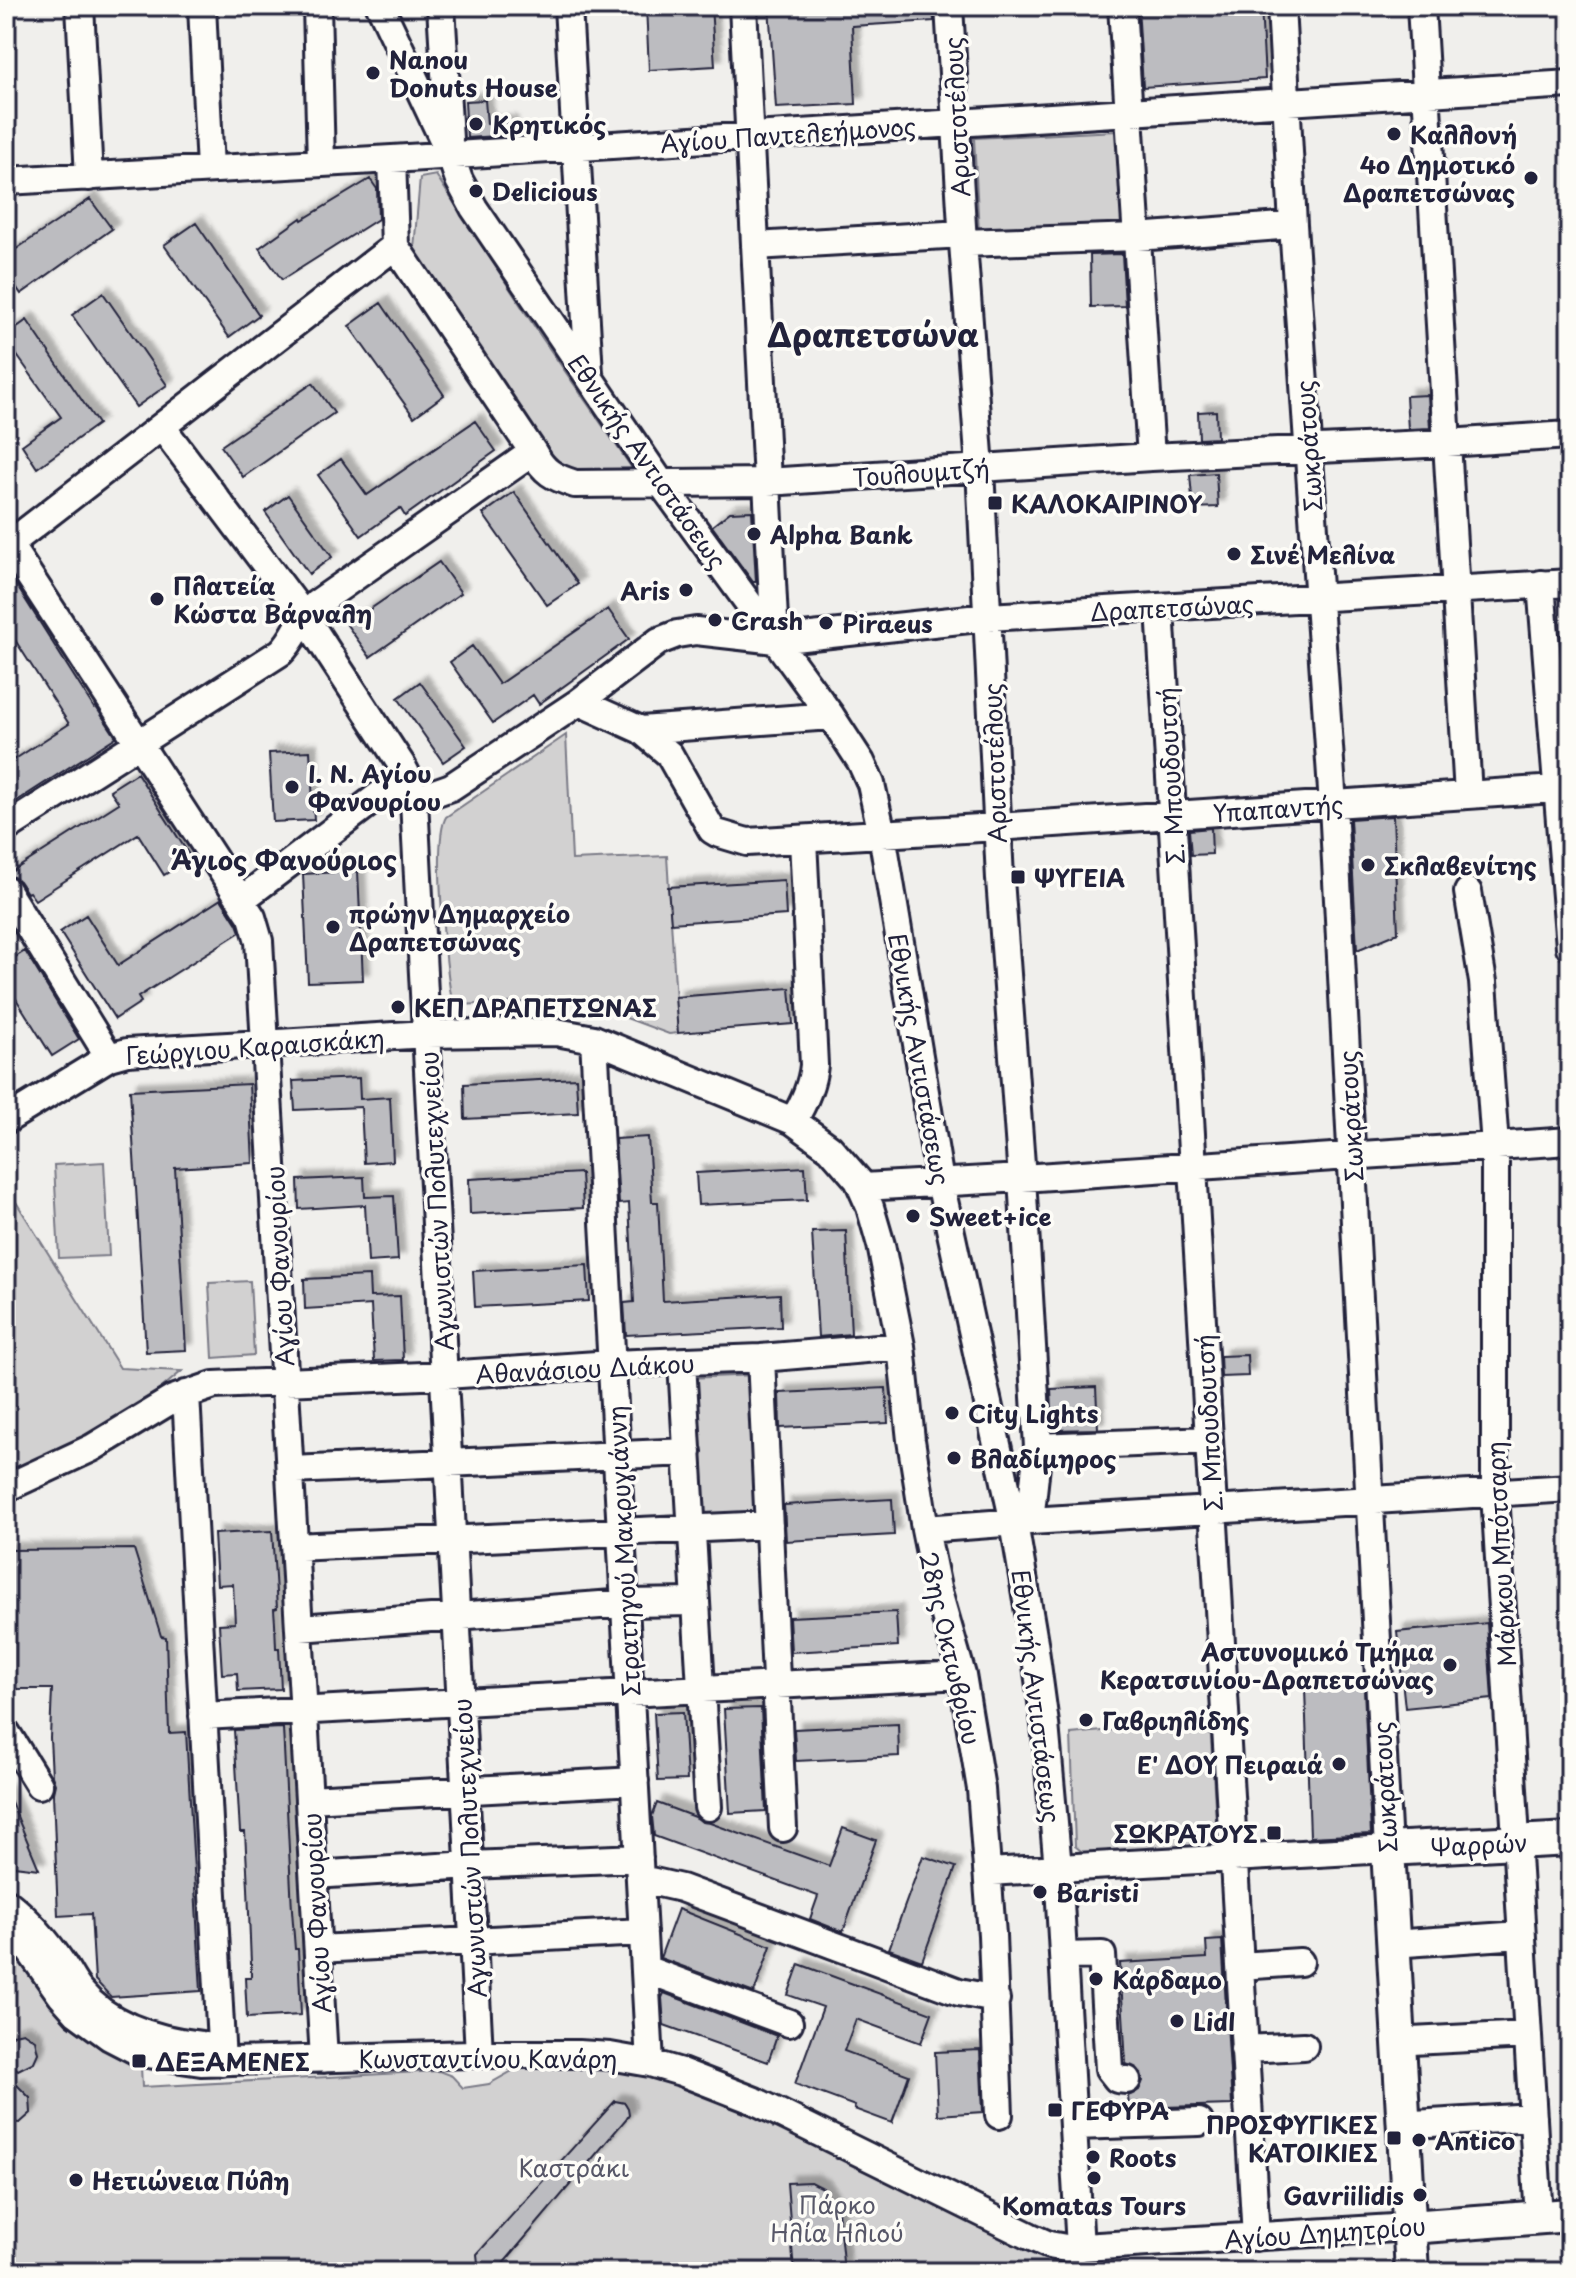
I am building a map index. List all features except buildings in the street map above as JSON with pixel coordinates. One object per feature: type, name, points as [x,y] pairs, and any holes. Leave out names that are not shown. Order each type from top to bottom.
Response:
[{"type":"main road","name":"Ψαρρών","points":[[1388,1849],[1570,1839]]},
{"type":"main road","name":"Σωκράτους","points":[[1388,1849],[1412,2272]]},
{"type":"main road","name":"Αγίου Δημητρίου","points":[[1410,2227],[1554,2216]]},
{"type":"street","points":[[80,6],[89,177]]},
{"type":"street","points":[[202,6],[210,169]]},
{"type":"street","points":[[317,6],[321,163]]},
{"type":"street","name":"Εθνικής Αντιστάσεως","points":[[380,6],[474,208],[661,483],[831,716],[867,772],[882,834],[940,1182],[1022,1522],[1058,1868],[1080,2248]]},
{"type":"street","points":[[441,6],[450,154]]},
{"type":"street","points":[[568,6],[589,376]]},
{"type":"street","points":[[743,6],[775,640]]},
{"type":"street","name":"Αριστοτέλους","points":[[949,6],[980,468],[997,827],[1038,1447],[1022,1522]]},
{"type":"street","points":[[1122,6],[1151,457]]},
{"type":"street","name":"Σωκράτους","points":[[1281,6],[1333,805],[1388,1849]]},
{"type":"street","points":[[1421,6],[1468,795]]},
{"type":"street","name":"Αγίου Παντελεήμονος","points":[[6,181],[1570,84]]},
{"type":"street","points":[[7,546],[395,246],[392,159]]},
{"type":"street","points":[[755,246],[1137,237],[1293,225]]},
{"type":"street","name":"Τουλουμτζή","points":[[395,246],[541,468],[575,484],[767,482],[1151,457],[1570,435]]},
{"type":"street","name":"Αγωνιστών Πολυτεχνείου","points":[[162,427],[305,617],[410,788],[427,1034],[479,2046]]},
{"type":"street","points":[[6,828],[281,652],[316,604],[533,452]]},
{"type":"street","name":"Αγίου Φανουρίου","points":[[7,546],[96,675],[252,917],[259,941],[324,2050]]},
{"type":"street","name":"Δραπετσώνας","points":[[241,900],[410,788],[451,787],[579,702],[659,641],[677,634],[696,631],[775,640],[988,617],[1570,583]]},
{"type":"street","points":[[1541,584],[1563,788],[1570,947]]},
{"type":"street","name":"Σ. Μπουδουτσή","points":[[1160,608],[1256,2237]]},
{"type":"street","points":[[579,702],[641,730],[831,716]]},
{"type":"street","name":"Υπαπαντής","points":[[641,730],[669,754],[712,830],[747,842],[1563,788]]},
{"type":"street","points":[[793,1121],[808,1093],[814,1065],[803,840]]},
{"type":"street","points":[[6,890],[109,1057]]},
{"type":"street","name":"Μάρκου Μπότσαρη","points":[[1468,892],[1483,982],[1495,1146],[1495,1493],[1521,1935],[1533,2117],[1554,2216]]},
{"type":"street","name":"Γεώργιου Καραισκάκη","points":[[6,1120],[109,1057],[127,1052],[427,1034],[556,1032],[594,1039],[793,1121],[830,1148],[863,1187]]},
{"type":"street","name":"Στρατηγού Μακρυγιάννη","points":[[594,1039],[650,2055]]},
{"type":"street","points":[[863,1187],[1570,1141]]},
{"type":"street","name":"28ης Οκτωβρίου","points":[[863,1187],[881,1245],[901,1346],[925,1529],[937,1588],[962,1675],[981,1789],[996,1999],[999,2115]]},
{"type":"street","name":"Αθανάσιου Διάκου","points":[[6,1488],[92,1448],[168,1402],[214,1385],[682,1363],[901,1346]]},
{"type":"street","points":[[761,1358],[783,1828]]},
{"type":"street","points":[[682,1363],[708,1807]]},
{"type":"street","points":[[186,1394],[222,2053]]},
{"type":"street","points":[[1038,1447],[1209,1440]]},
{"type":"street","points":[[291,1470],[688,1452]]},
{"type":"street","points":[[925,1529],[1570,1488]]},
{"type":"street","points":[[295,1547],[769,1525]]},
{"type":"street","points":[[300,1628],[626,1603],[696,1602]]},
{"type":"street","points":[[203,1716],[962,1675]]},
{"type":"street","points":[[6,1732],[39,1785]]},
{"type":"street","points":[[309,1799],[635,1781]]},
{"type":"street","points":[[988,1872],[1388,1849]]},
{"type":"street","points":[[314,1875],[470,1865],[640,1869],[681,1888],[959,1992],[996,1999]]},
{"type":"street","name":"Κωνσταντίνου Κανάρη","points":[[6,1902],[27,1919],[77,1987],[98,2009],[137,2031],[163,2039],[203,2045],[222,2053]]},
{"type":"street","name":"Κωνσταντίνου Κανάρη","points":[[6,1925],[27,1947],[67,2003],[88,2022],[130,2048],[153,2056],[183,2061],[222,2053],[479,2046],[581,2037],[612,2040],[755,2101],[1049,2245],[1080,2248]]},
{"type":"street","points":[[318,1949],[643,1932]]},
{"type":"street","points":[[1406,1943],[1521,1935]]},
{"type":"street","points":[[1064,1956],[1102,1955],[1109,2069],[1117,2079],[1127,2080]]},
{"type":"street","points":[[1240,1966],[1300,1962]]},
{"type":"street","points":[[645,1969],[789,2023]]},
{"type":"street","points":[[1412,2041],[1528,2035]]},
{"type":"street","points":[[1244,2049],[1304,2046]]},
{"type":"street","points":[[1414,2124],[1533,2117]]},
{"type":"street","points":[[1074,2126],[1199,2122]]},
{"type":"street","name":"Αγίου Δημητρίου","points":[[1080,2248],[1410,2227]]},
{"type":"green space","points":[[1117,131],[1122,226],[979,233],[974,138]]},
{"type":"green space","points":[[436,175],[540,335],[636,474],[571,474],[554,462],[414,249],[420,178]]},
{"type":"green space","points":[[566,735],[572,860],[667,856],[678,1033],[669,1034],[578,1000],[457,1005],[452,1001],[440,877],[442,830],[446,817]]},
{"type":"green space","points":[[104,1162],[109,1256],[59,1258],[54,1165]]},
{"type":"green space","points":[[6,1186],[120,1368],[182,1371],[147,1400],[88,1437],[6,1474]]},
{"type":"green space","points":[[250,1281],[254,1355],[213,1358],[209,1283]]},
{"type":"green space","points":[[757,1375],[764,1518],[695,1522],[688,1378]]},
{"type":"green space","points":[[1210,1721],[1217,1839],[1205,1848],[1086,1855],[1075,1846],[1071,1734]]},
{"type":"green space","name":"Καστράκι","points":[[6,1939],[48,1997],[79,2031],[118,2057],[141,2066],[142,2087],[439,2071],[452,2076],[463,2088],[489,2084],[530,2061],[634,2066],[771,2119],[773,2128],[783,2127],[809,2143],[1061,2263],[1062,2272],[6,2272]]},
{"type":"place","name":"Nanou Donuts House","points":[[373,73]]},
{"type":"place","name":"Κρητικός","points":[[476,124]]},
{"type":"place","name":"Καλλονή","points":[[1394,134]]},
{"type":"place","name":"4ο Δημοτικό Δραπετσώνας","points":[[1531,178]]},
{"type":"place","name":"Delicious","points":[[476,191]]},
{"type":"place","name":"ΚΑΛΟΚΑΙΡΙΝΟΥ","points":[[995,503]]},
{"type":"place","name":"Alpha Bank","points":[[754,534]]},
{"type":"place","name":"Σινέ Μελίνα","points":[[1234,554]]},
{"type":"place","name":"Aris","points":[[686,590]]},
{"type":"place","name":"Πλατεία Κώστα Βάρναλη","points":[[157,599]]},
{"type":"place","name":"Crash","points":[[715,620]]},
{"type":"place","name":"Piraeus","points":[[826,623]]},
{"type":"place","name":"Ι. Ν. Αγίου Φανουρίου","points":[[292,787]]},
{"type":"place","name":"Σκλαβενίτης","points":[[1368,865]]},
{"type":"place","name":"ΨΥΓΕΙΑ","points":[[1018,877]]},
{"type":"place","name":"πρώην Δημαρχείο Δραπετσώνας","points":[[333,927]]},
{"type":"place","name":"ΚΕΠ ΔΡΑΠΕΤΣΩΝΑΣ","points":[[398,1007]]},
{"type":"place","name":"Sweet+ice","points":[[913,1216]]},
{"type":"place","name":"City Lights","points":[[952,1413]]},
{"type":"place","name":"Βλαδίμηρος","points":[[954,1458]]},
{"type":"place","name":"Αστυνομικό Τμήμα Κερατσινίου-Δραπετσώνας","points":[[1450,1665]]},
{"type":"place","name":"Γαβριηλίδης","points":[[1086,1720]]},
{"type":"place","name":"Ε' ΔΟΥ Πειραιά","points":[[1339,1764]]},
{"type":"place","name":"ΣΩΚΡΑΤΟΥΣ","points":[[1274,1833]]},
{"type":"place","name":"Baristi","points":[[1040,1892]]},
{"type":"place","name":"Κάρδαμο","points":[[1096,1979]]},
{"type":"place","name":"Lidl","points":[[1177,2021]]},
{"type":"place","name":"ΔΕΞΑΜΕΝΕΣ","points":[[139,2061]]},
{"type":"place","name":"ΓΕΦΥΡΑ","points":[[1055,2110]]},
{"type":"place","name":"ΠΡΟΣΦΥΓΙΚΕΣ ΚΑΤΟΙΚΙΕΣ","points":[[1394,2138]]},
{"type":"place","name":"Antico","points":[[1419,2140]]},
{"type":"place","name":"Roots","points":[[1093,2157]]},
{"type":"place","name":"Komatas Tours","points":[[1094,2178]]},
{"type":"place","name":"Ηετιώνεια Πύλη","points":[[76,2180]]},
{"type":"place","name":"Gavriilidis","points":[[1420,2195]]},
{"type":"district","name":"Δραπετσώνα","points":[[873,334]]},
{"type":"district","name":"Άγιος Φανούριος","points":[[284,859]]},
{"type":"park label","name":"Πάρκο Ηλία Ηλιού","points":[[837,2218]]}]
